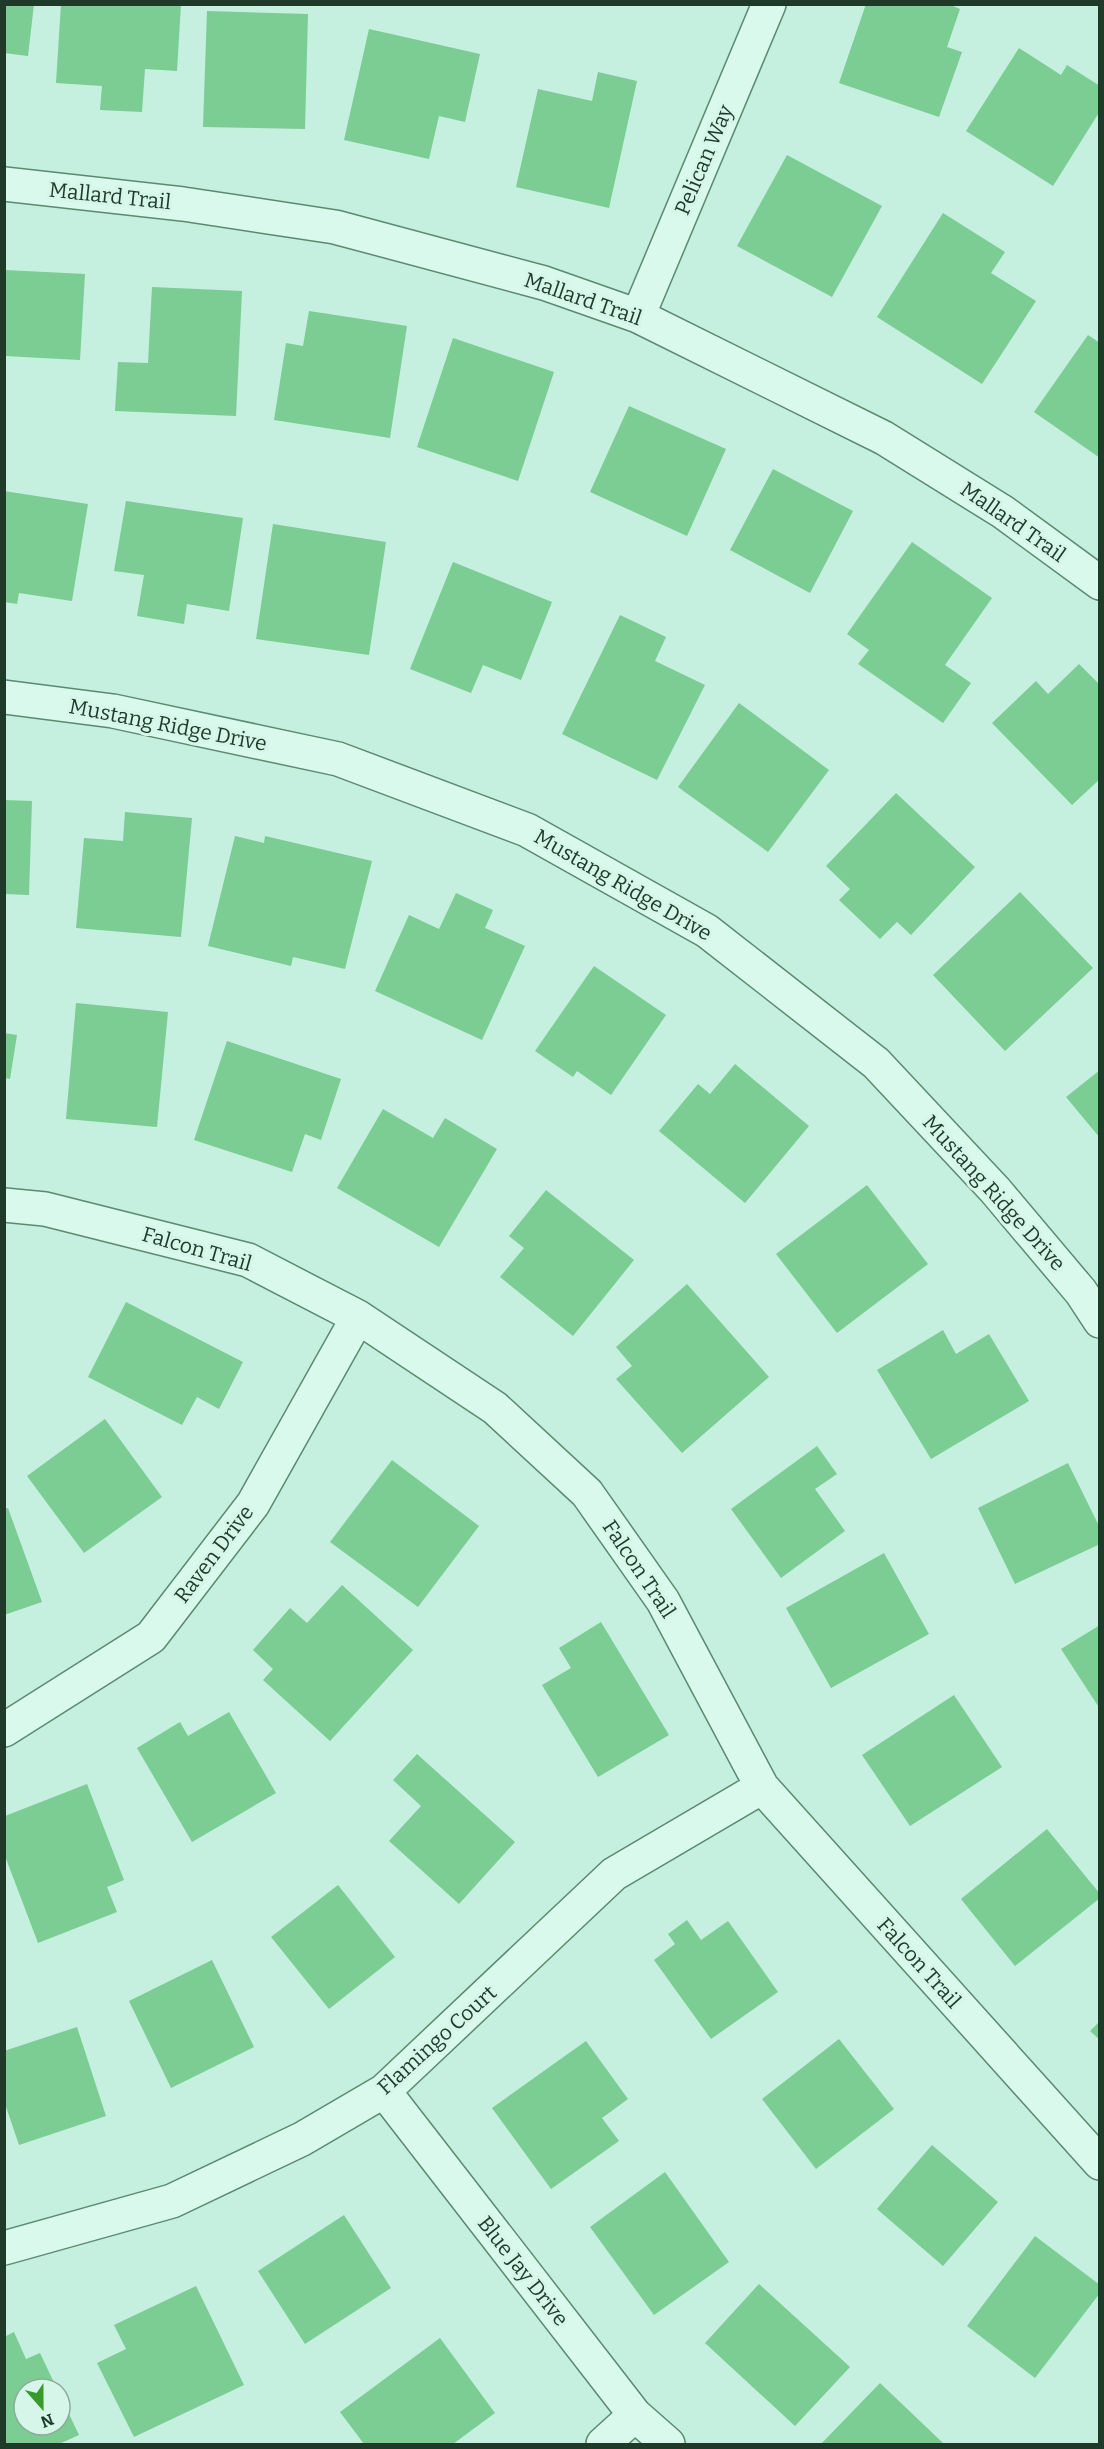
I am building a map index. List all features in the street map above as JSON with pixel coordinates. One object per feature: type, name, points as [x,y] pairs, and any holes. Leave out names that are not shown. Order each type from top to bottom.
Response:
[{"type":"street","name":"Pelican Way","points":[[638,316],[769,4]]},
{"type":"street","name":"Mallard Trail","points":[[4,184],[183,204],[335,227],[544,283],[638,316],[884,438],[1003,512],[1100,583]]},
{"type":"street","name":"Mustang Ridge Drive","points":[[4,697],[113,711],[338,759],[527,830],[707,931],[876,1063],[995,1190],[1090,1286],[1100,1321]]},
{"type":"street","name":"Falcon Trail","points":[[4,1205],[45,1209],[248,1260],[358,1317],[495,1408],[587,1493],[663,1601],[762,1786],[1100,2163]]},
{"type":"street","name":"Raven Drive","points":[[4,1730],[151,1637],[253,1504],[358,1317]]},
{"type":"street","name":"Flamingo Court","points":[[4,2248],[172,2201],[302,2139],[384,2091],[614,1874],[762,1786]]},
{"type":"street","name":"Blue Jay Drive","points":[[384,2091],[635,2415],[668,2445]]},
{"type":"street","points":[[603,2445],[635,2415]]},
{"type":"building","points":[[4,4],[34,4],[28,56],[4,53]]},
{"type":"building","points":[[61,4],[181,4],[177,71],[145,69],[142,112],[100,110],[102,86],[56,83]]},
{"type":"building","points":[[866,4],[948,4],[960,9],[947,47],[962,52],[939,117],[839,83]]},
{"type":"building","points":[[207,11],[308,14],[305,129],[203,127]]},
{"type":"building","points":[[369,29],[480,54],[465,122],[439,116],[429,159],[344,140]]},
{"type":"building","points":[[1019,48],[1061,75],[1067,65],[1100,86],[1100,111],[1053,186],[966,131]]},
{"type":"building","points":[[598,72],[637,81],[609,208],[516,187],[538,89],[592,101]]},
{"type":"building","points":[[787,155],[882,206],[832,297],[737,246]]},
{"type":"building","points":[[943,213],[1005,252],[991,273],[1036,301],[982,384],[877,317]]},
{"type":"building","points":[[5,270],[85,274],[80,360],[5,356]]},
{"type":"building","points":[[152,287],[242,291],[236,416],[115,411],[118,362],[148,363]]},
{"type":"building","points":[[309,311],[407,326],[390,438],[274,420],[286,343],[303,346]]},
{"type":"building","points":[[1088,335],[1100,343],[1100,458],[1034,412]]},
{"type":"building","points":[[453,338],[554,372],[518,481],[417,447]]},
{"type":"building","points":[[629,406],[726,449],[687,536],[590,492]]},
{"type":"building","points":[[773,469],[853,511],[810,593],[730,550]]},
{"type":"building","points":[[4,491],[88,504],[72,601],[19,593],[17,604],[4,602]]},
{"type":"building","points":[[126,501],[243,518],[229,611],[187,604],[184,624],[137,616],[144,575],[114,571]]},
{"type":"building","points":[[273,524],[386,542],[369,655],[256,639]]},
{"type":"building","points":[[912,542],[992,598],[945,665],[971,683],[943,723],[858,664],[869,650],[847,634]]},
{"type":"building","points":[[453,562],[552,602],[521,680],[483,665],[471,693],[410,669]]},
{"type":"building","points":[[620,615],[666,637],[655,661],[705,685],[657,780],[562,734]]},
{"type":"building","points":[[1079,664],[1100,685],[1100,779],[1072,805],[992,723],[1036,681],[1048,694]]},
{"type":"building","points":[[739,703],[829,770],[768,852],[678,787]]},
{"type":"building","points":[[896,793],[975,867],[911,935],[897,922],[880,939],[839,900],[850,889],[826,866]]},
{"type":"building","points":[[4,800],[32,801],[29,895],[4,894]]},
{"type":"building","points":[[125,812],[192,818],[181,937],[76,928],[84,838],[123,841]]},
{"type":"building","points":[[235,836],[264,843],[265,836],[372,861],[345,969],[293,957],[291,966],[208,946]]},
{"type":"building","points":[[1020,892],[1093,968],[1005,1051],[933,975]]},
{"type":"building","points":[[456,893],[493,910],[485,928],[525,946],[482,1040],[375,991],[409,915],[439,929]]},
{"type":"building","points":[[594,966],[666,1015],[611,1095],[577,1071],[573,1077],[535,1051]]},
{"type":"building","points":[[76,1003],[168,1012],[157,1127],[66,1119]]},
{"type":"building","points":[[4,1033],[17,1035],[10,1079],[4,1078]]},
{"type":"building","points":[[227,1041],[341,1079],[321,1140],[305,1134],[292,1172],[194,1140]]},
{"type":"building","points":[[735,1064],[809,1126],[745,1203],[659,1131],[698,1084],[710,1094]]},
{"type":"building","points":[[1100,1070],[1100,1138],[1066,1097]]},
{"type":"building","points":[[383,1109],[433,1138],[445,1118],[497,1149],[439,1247],[337,1188]]},
{"type":"building","points":[[867,1185],[928,1264],[837,1333],[776,1254]]},
{"type":"building","points":[[546,1190],[634,1260],[573,1336],[500,1277],[524,1248],[509,1236]]},
{"type":"building","points":[[687,1284],[769,1377],[682,1453],[616,1379],[632,1366],[616,1347]]},
{"type":"building","points":[[126,1302],[243,1362],[219,1409],[197,1397],[182,1425],[88,1377]]},
{"type":"building","points":[[943,1330],[956,1354],[989,1334],[1029,1401],[931,1459],[877,1370]]},
{"type":"building","points":[[105,1419],[162,1497],[84,1553],[27,1476]]},
{"type":"building","points":[[817,1446],[837,1474],[815,1489],[845,1531],[781,1578],[731,1509]]},
{"type":"building","points":[[392,1460],[479,1526],[418,1607],[330,1542]]},
{"type":"building","points":[[1068,1463],[1100,1528],[1100,1544],[1015,1584],[978,1508]]},
{"type":"building","points":[[8,1508],[42,1602],[4,1615],[4,1509]]},
{"type":"building","points":[[884,1553],[929,1634],[831,1688],[786,1608]]},
{"type":"building","points":[[342,1585],[413,1650],[330,1741],[263,1680],[273,1669],[253,1650],[290,1608],[307,1623]]},
{"type":"building","points":[[601,1622],[669,1735],[598,1777],[542,1685],[571,1668],[559,1648]]},
{"type":"building","points":[[1100,1625],[1100,1709],[1061,1649]]},
{"type":"building","points":[[954,1695],[1002,1767],[910,1826],[862,1755]]},
{"type":"building","points":[[229,1712],[276,1793],[192,1842],[137,1748],[180,1722],[188,1736]]},
{"type":"building","points":[[417,1754],[515,1842],[459,1904],[389,1841],[421,1806],[393,1780]]},
{"type":"building","points":[[87,1784],[124,1880],[107,1887],[117,1912],[38,1943],[5,1856],[5,1816]]},
{"type":"building","points":[[1047,1829],[1100,1894],[1100,1898],[1015,1966],[961,1899]]},
{"type":"building","points":[[338,1885],[395,1957],[329,2009],[271,1937]]},
{"type":"building","points":[[687,1920],[701,1940],[728,1921],[778,1992],[711,2039],[654,1960],[675,1944],[668,1934]]},
{"type":"building","points":[[212,1960],[254,2047],[171,2088],[129,2001]]},
{"type":"building","points":[[1100,2021],[1100,2040],[1090,2031]]},
{"type":"building","points":[[77,2027],[106,2116],[19,2145],[4,2101],[4,2051]]},
{"type":"building","points":[[839,2039],[894,2109],[816,2169],[762,2099]]},
{"type":"building","points":[[586,2041],[628,2099],[602,2118],[619,2141],[551,2189],[492,2108]]},
{"type":"building","points":[[932,2145],[998,2202],[943,2266],[877,2209]]},
{"type":"building","points":[[665,2172],[729,2262],[654,2315],[590,2227]]},
{"type":"building","points":[[344,2215],[391,2288],[305,2344],[258,2271]]},
{"type":"building","points":[[1035,2236],[1100,2285],[1100,2293],[1035,2378],[967,2326]]},
{"type":"building","points":[[759,2284],[850,2367],[795,2426],[705,2343]]},
{"type":"building","points":[[196,2286],[244,2385],[134,2437],[97,2363],[126,2349],[114,2325]]},
{"type":"building","points":[[14,2332],[26,2359],[40,2353],[51,2377],[12,2377],[12,2437],[72,2437],[72,2420],[79,2435],[59,2444],[4,2444],[4,2337]]},
{"type":"building","points":[[440,2338],[495,2413],[453,2444],[364,2444],[340,2412]]},
{"type":"building","points":[[880,2383],[943,2443],[821,2444]]}]
